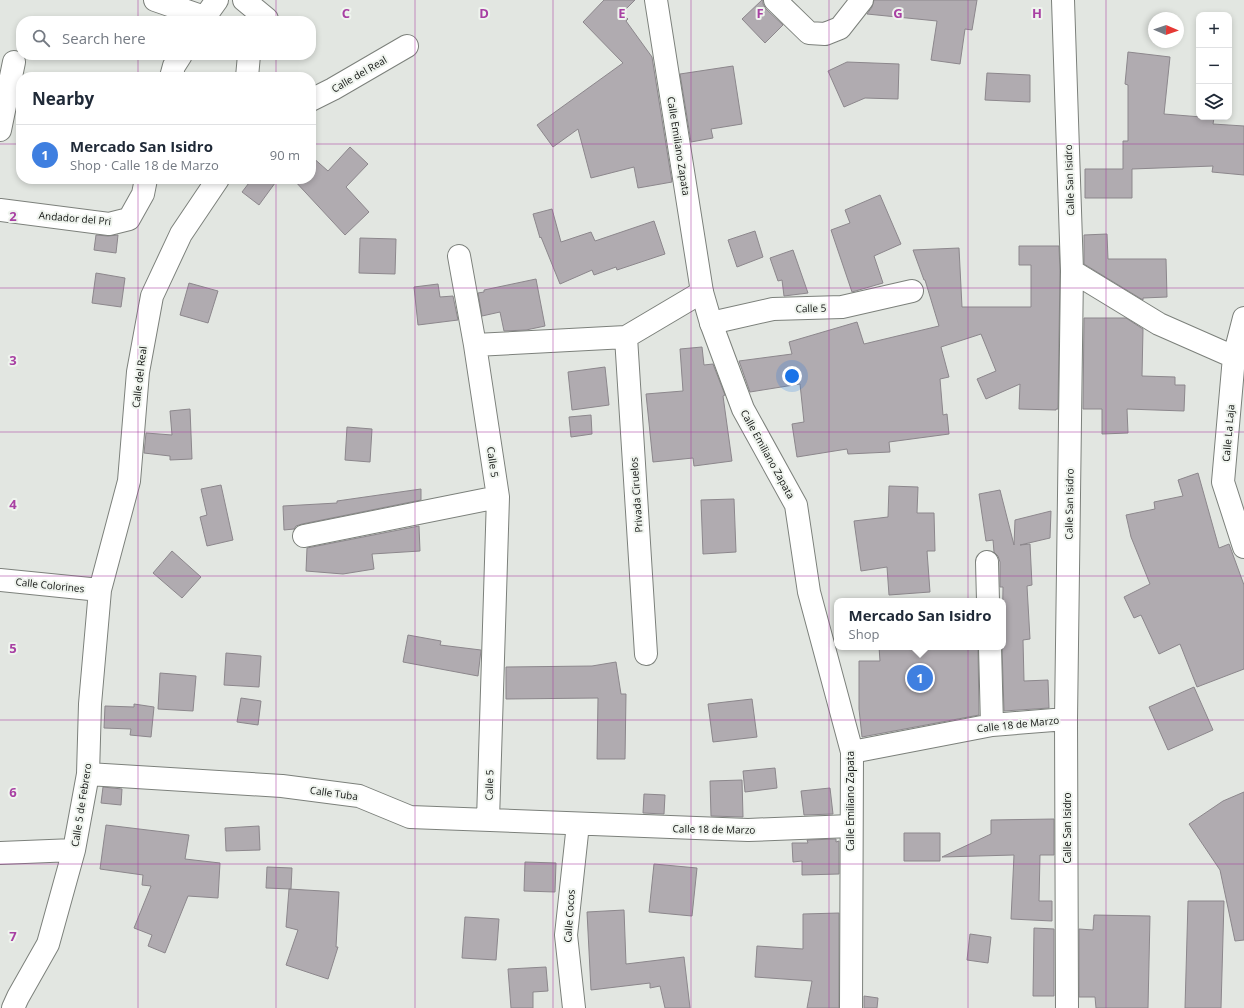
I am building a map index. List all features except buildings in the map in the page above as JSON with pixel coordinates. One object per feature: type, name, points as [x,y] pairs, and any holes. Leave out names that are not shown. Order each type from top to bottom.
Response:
[{"type":"street","points":[[155,0],[208,13]]},
{"type":"street","points":[[244,0],[263,16]]},
{"type":"street","name":"Calle Emiliano Zapata","points":[[656,0],[702,292],[711,323],[743,409],[796,505],[809,592],[852,752],[850,826],[851,1008]]},
{"type":"street","points":[[775,0],[809,33],[825,34],[840,28],[862,0]]},
{"type":"street","name":"Calle San Isidro","points":[[1063,0],[1072,271],[1066,719],[1067,1008]]},
{"type":"street","name":"Calle del Real","points":[[316,98],[407,46]]},
{"type":"street","points":[[172,72],[178,60]]},
{"type":"street","points":[[247,72],[248,60]]},
{"type":"street","points":[[0,130],[14,62]]},
{"type":"street","name":"Andador del Pri","points":[[0,210],[109,224],[129,219],[143,194],[145,184]]},
{"type":"street","name":"Calle del Real","points":[[100,590],[129,480],[138,372],[152,296],[181,234],[215,184]]},
{"type":"street","name":"Calle 5","points":[[458,256],[475,345],[498,497],[488,820]]},
{"type":"street","points":[[1072,271],[1159,324],[1234,357]]},
{"type":"street","name":"Calle 5","points":[[711,323],[773,309],[842,307],[912,291]]},
{"type":"street","points":[[475,345],[626,337],[702,292]]},
{"type":"street","name":"Calle La Laja","points":[[1244,318],[1234,357],[1223,482],[1244,547]]},
{"type":"street","name":"Privada Ciruelos","points":[[626,337],[646,654]]},
{"type":"street","points":[[304,536],[498,497]]},
{"type":"street","points":[[987,562],[988,598]]},
{"type":"street","name":"Calle Colorines","points":[[0,580],[100,590]]},
{"type":"street","name":"Calle 5 de Febrero","points":[[13,1008],[48,944],[74,850],[88,774],[90,704],[100,590]]},
{"type":"street","points":[[990,650],[992,725]]},
{"type":"street","name":"Calle 18 de Marzo","points":[[852,752],[992,725],[1066,719]]},
{"type":"street","name":"Calle Tuba","points":[[88,774],[282,786],[358,796],[410,817],[578,824]]},
{"type":"street","name":"Calle 18 de Marzo","points":[[578,824],[748,830],[850,826]]},
{"type":"street","name":"Calle Cocos","points":[[574,1008],[566,935],[578,824]]},
{"type":"street","points":[[0,853],[74,850]]},
{"type":"place","name":"Mercado San Isidro","points":[[920,678]]}]
